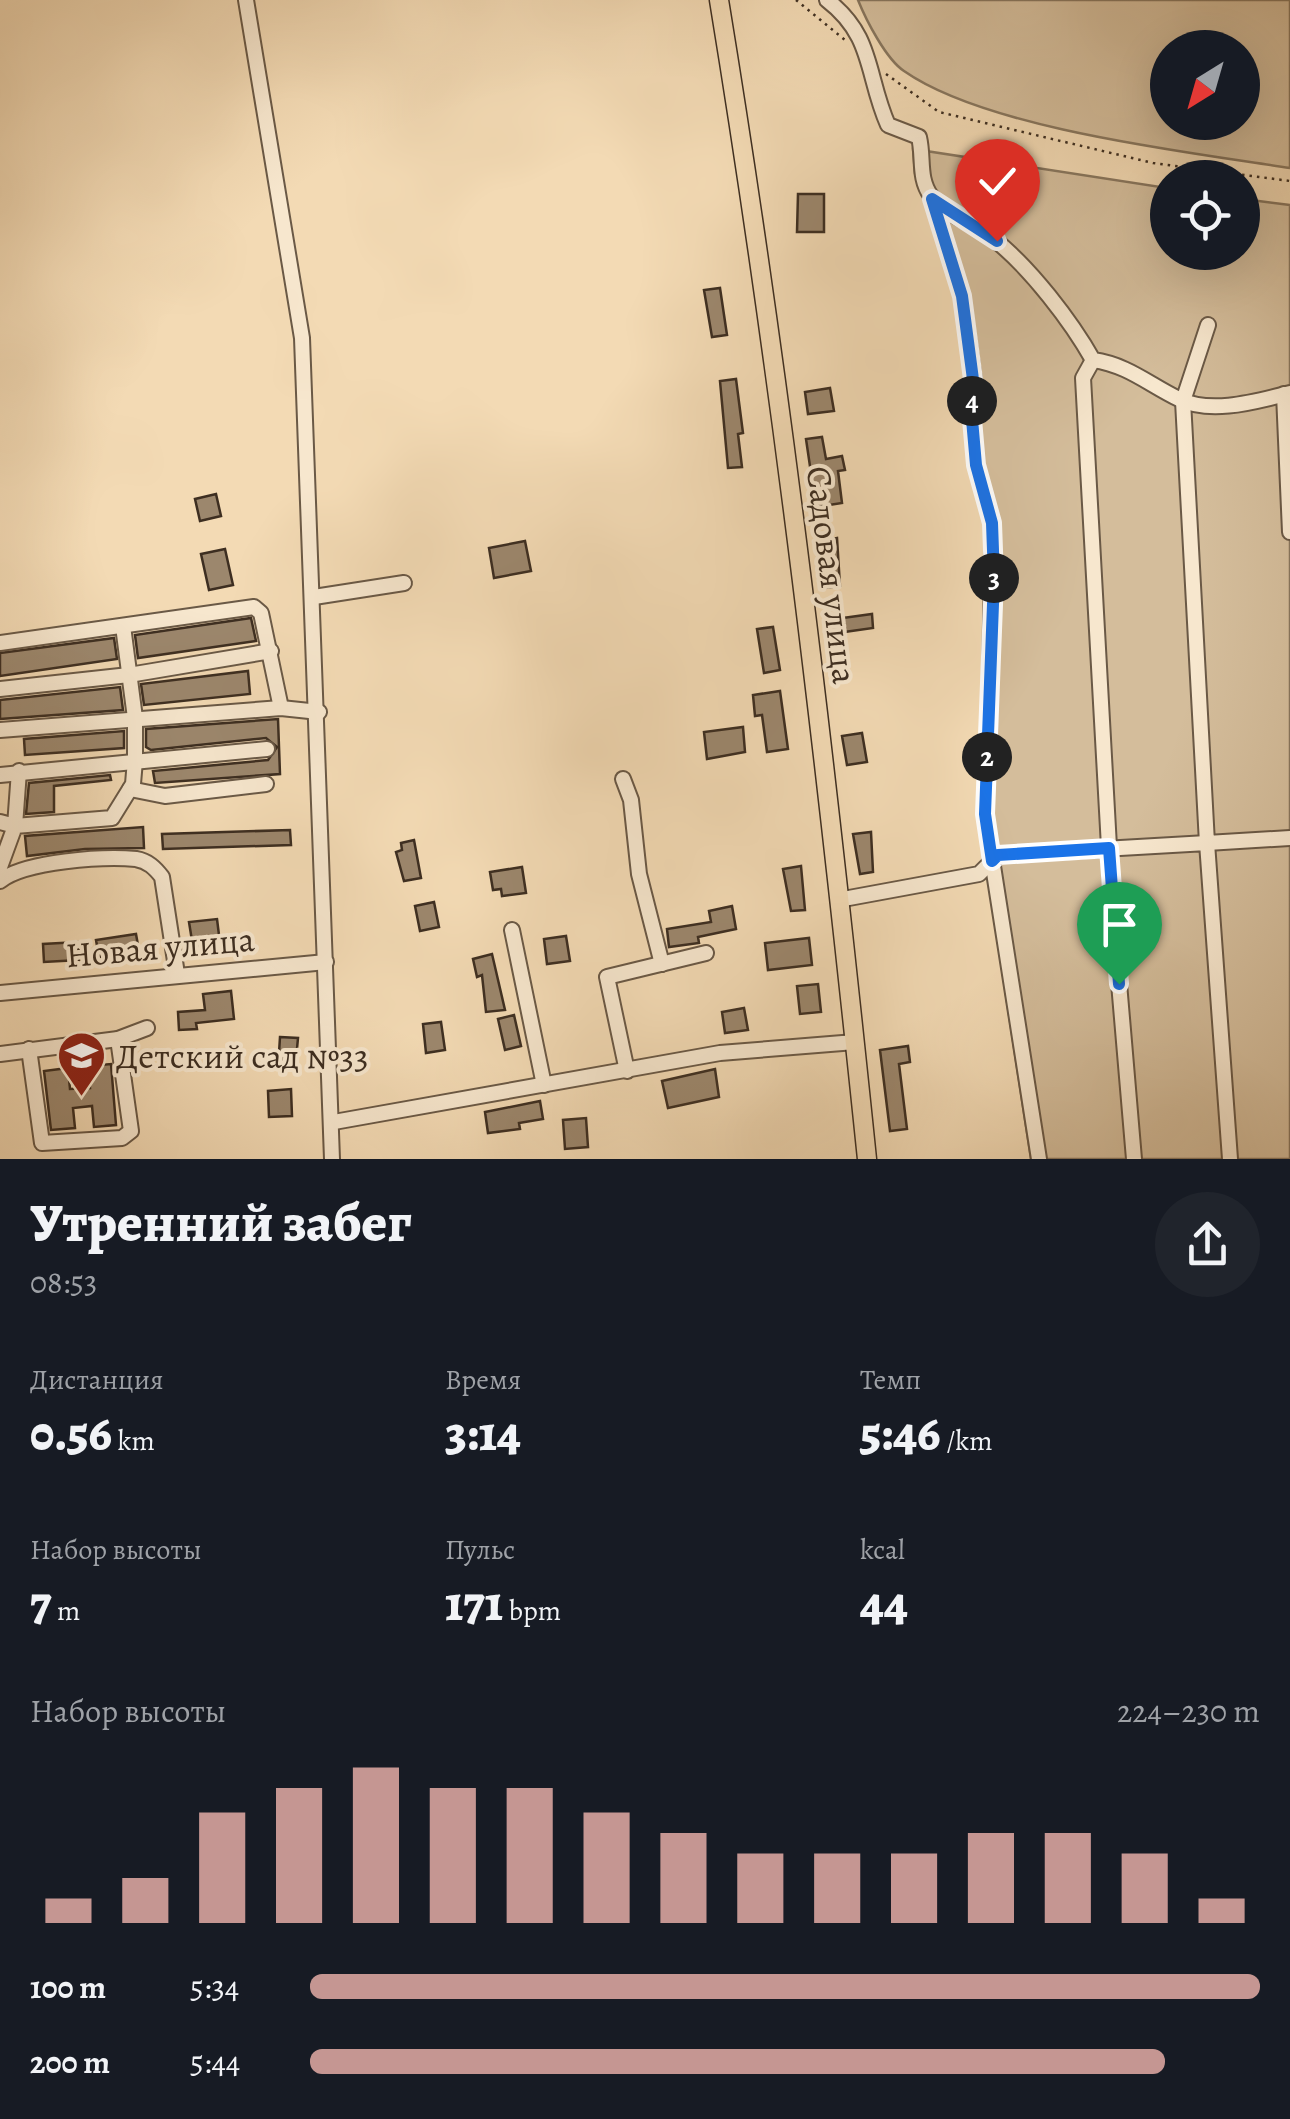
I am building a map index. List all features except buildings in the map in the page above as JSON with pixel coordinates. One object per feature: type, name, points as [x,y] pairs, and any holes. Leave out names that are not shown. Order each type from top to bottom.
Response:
[{"type":"main road","name":"Садовая улица","points":[[719,0],[748,178],[867,1159]]},
{"type":"street","points":[[246,0],[302,338],[334,1122],[332,1159]]},
{"type":"street","points":[[827,0],[858,30],[888,124],[919,137],[924,156],[921,175],[962,296],[974,387],[971,408],[976,465],[992,523],[994,578],[985,814],[1039,1159]]},
{"type":"street","points":[[932,199],[997,241],[1081,336],[1093,360]]},
{"type":"street","points":[[1208,325],[1183,402],[1207,844],[1230,1159]]},
{"type":"street","points":[[1093,360],[1126,366],[1183,402],[1226,406],[1287,394],[1290,532]]},
{"type":"street","points":[[1093,360],[1084,378],[1109,848],[1134,1159]]},
{"type":"street","points":[[314,597],[404,583]]},
{"type":"street","points":[[0,643],[254,607],[261,613],[282,708]]},
{"type":"street","points":[[8,824],[112,818],[130,789],[135,718],[122,626]]},
{"type":"street","points":[[0,688],[129,676],[271,651]]},
{"type":"street","points":[[0,730],[282,708],[319,712]]},
{"type":"street","points":[[0,775],[267,749]]},
{"type":"street","points":[[0,867],[19,771]]},
{"type":"street","points":[[624,779],[632,800],[639,874],[662,964]]},
{"type":"street","points":[[130,789],[165,796],[266,784]]},
{"type":"street","points":[[838,900],[979,874],[998,855],[1290,838]]},
{"type":"street","points":[[0,881],[59,863],[139,859],[153,866],[162,877],[177,974]]},
{"type":"street","points":[[512,930],[544,1085]]},
{"type":"street","points":[[626,1071],[607,977],[706,953]]},
{"type":"street","name":"Новая улица","points":[[0,993],[326,962]]},
{"type":"street","points":[[0,1054],[118,1039],[146,1028]]},
{"type":"street","points":[[28,1050],[42,1143],[122,1138],[131,1131],[118,1039]]},
{"type":"street","points":[[334,1122],[720,1054],[855,1042]]},
{"type":"path","points":[[796,0],[940,112],[1153,162],[1290,180]]},
{"type":"shaded area","points":[[858,0],[1290,0],[1290,168],[1260,163],[1260,160],[1144,146],[985,108],[940,91],[904,71],[871,28]]},
{"type":"shaded area","points":[[913,149],[1150,185],[1150,270],[1260,270],[1260,201],[1290,205],[1290,1159],[1031,1159],[980,825],[985,514],[967,347],[948,248],[915,174]]},
{"type":"place","name":"Детский сад №33","points":[[81,1098]]},
{"type":"route","points":[[997,241],[932,199],[962,296],[974,387],[971,408],[976,465],[989,500],[992,523],[994,578],[985,814],[992,861],[998,855],[1109,848],[1119,984]]}]
